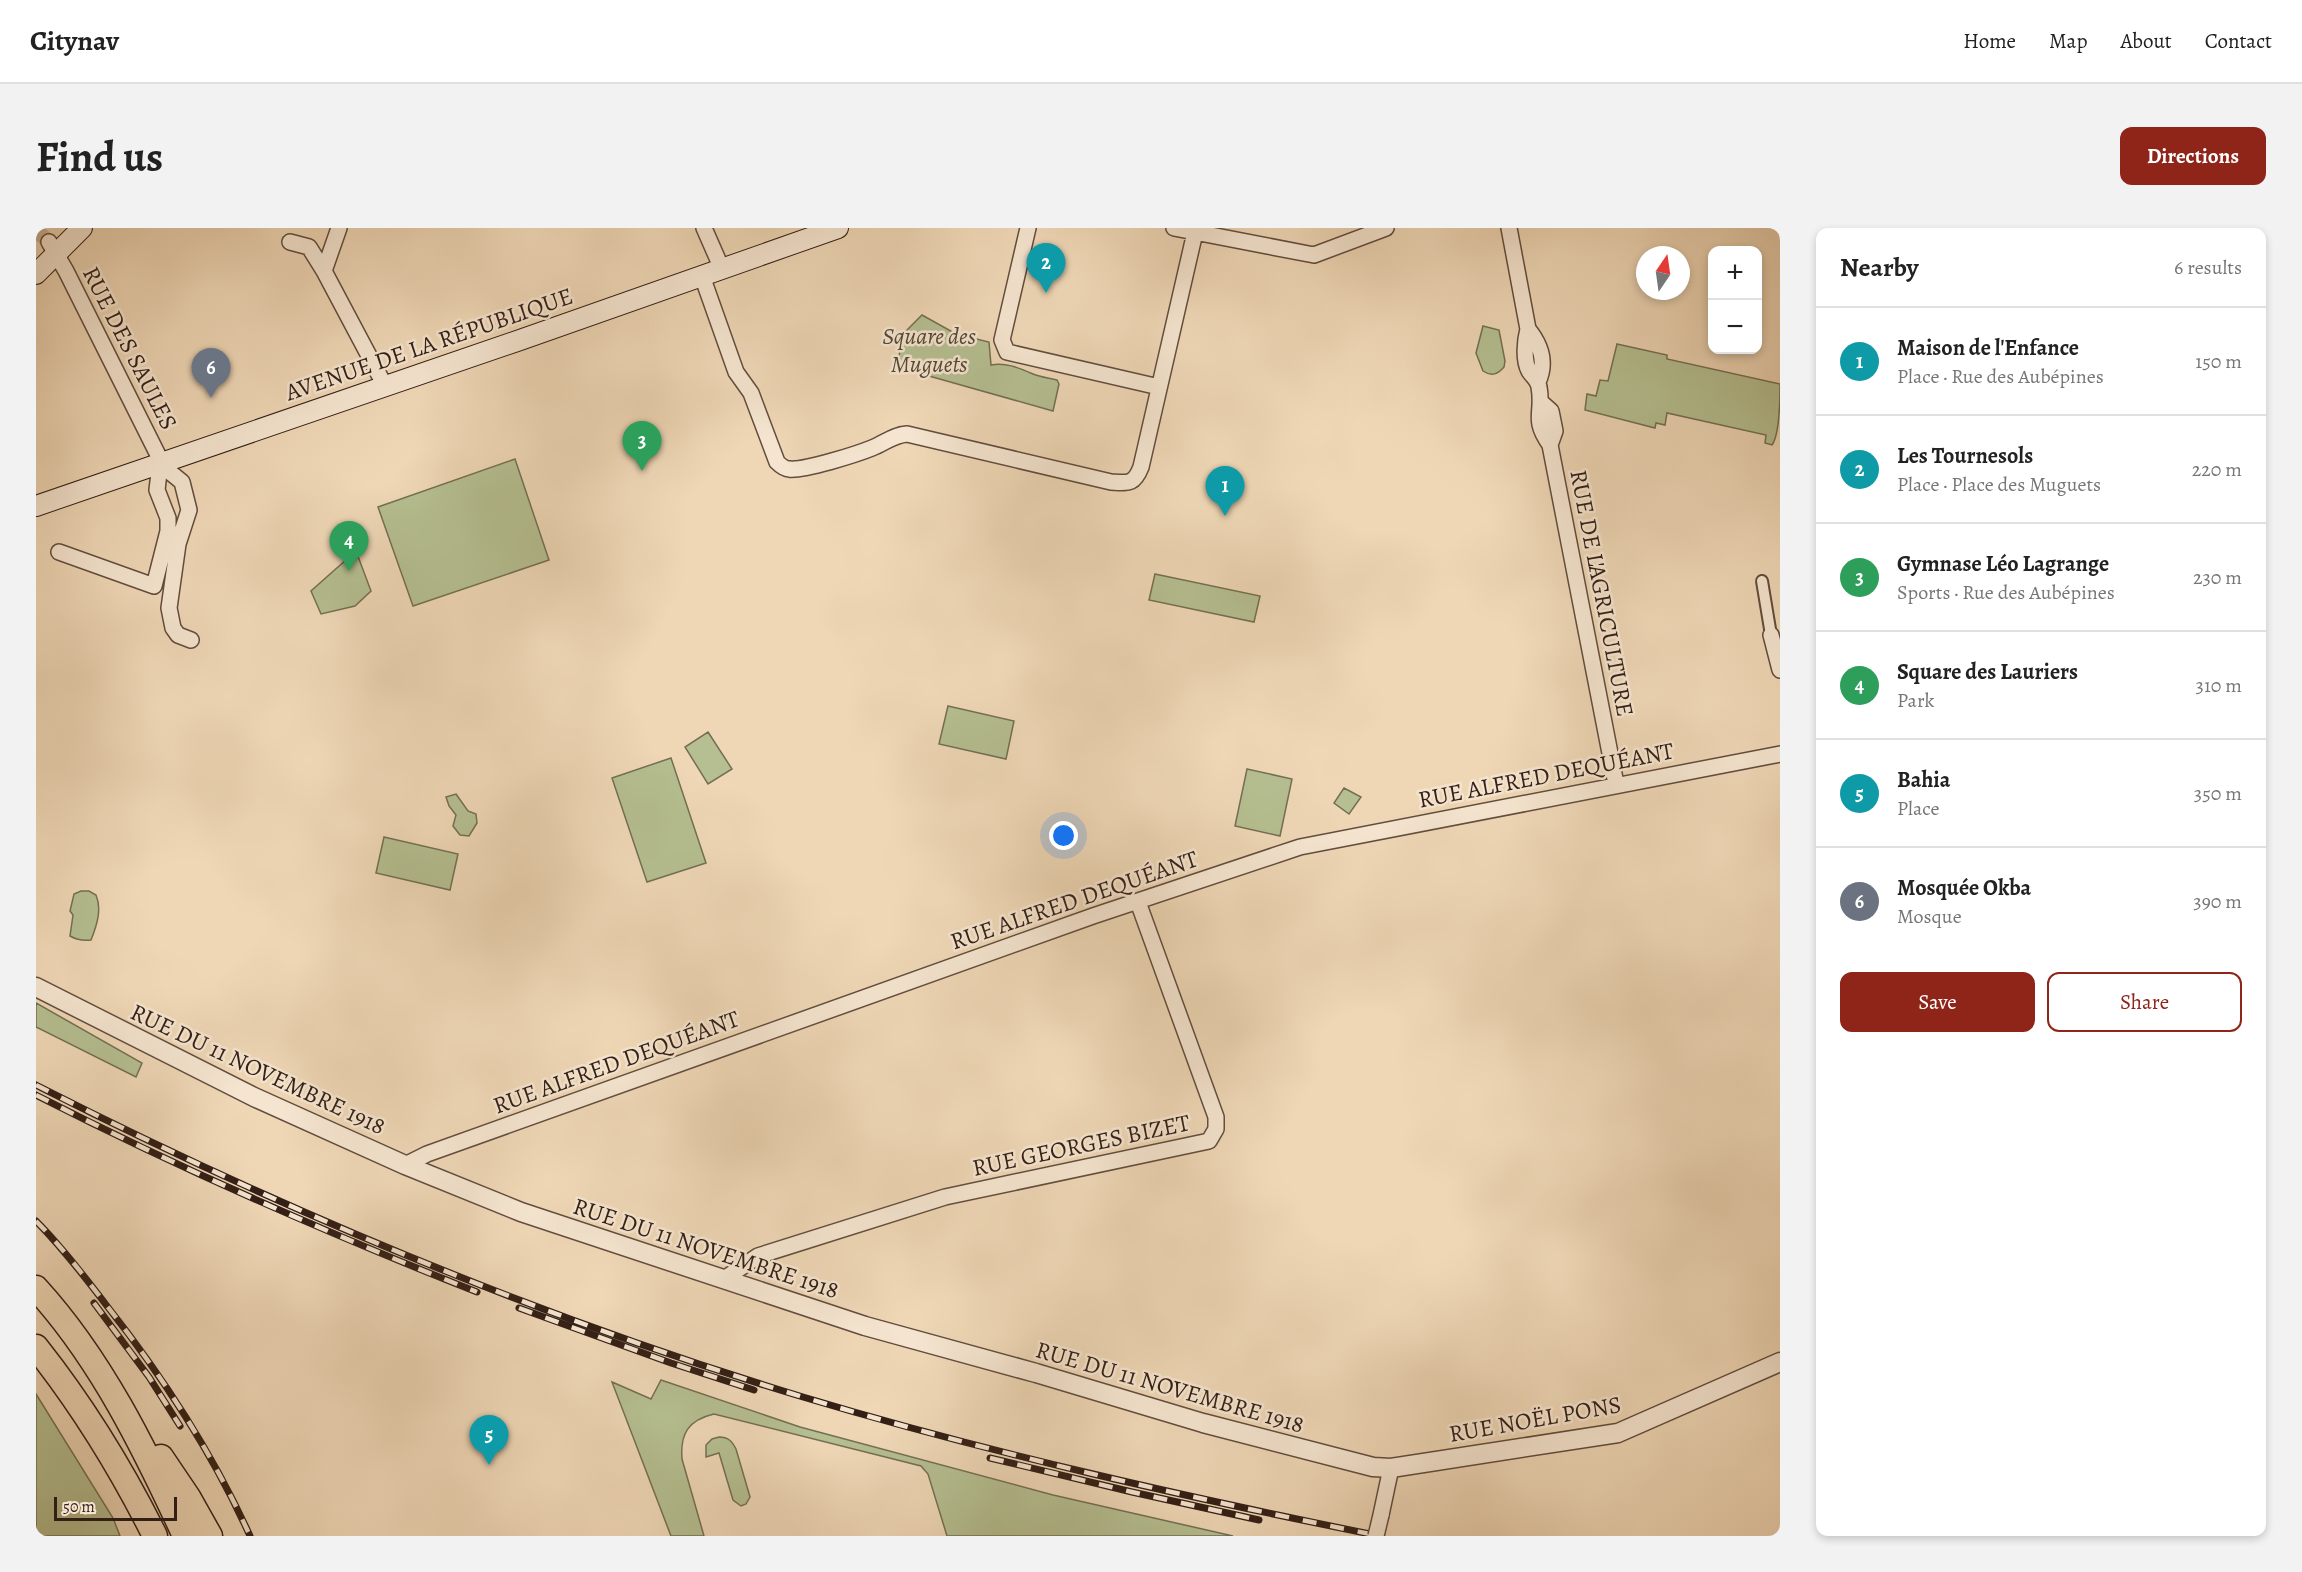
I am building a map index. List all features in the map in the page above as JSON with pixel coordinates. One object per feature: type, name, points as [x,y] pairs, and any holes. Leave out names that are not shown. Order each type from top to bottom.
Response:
[{"type":"highway","points":[[36,1288],[84,1350],[115,1399],[156,1473],[185,1536]]},
{"type":"highway","points":[[36,1347],[58,1375],[111,1457],[155,1536]]},
{"type":"highway","points":[[115,1399],[151,1442],[188,1497],[210,1536]]},
{"type":"highway","points":[[111,1457],[138,1536]]},
{"type":"main road","points":[[36,274],[53,248],[82,228]]},
{"type":"main road","name":"AVENUE DE LA RÉPUBLIQUE","points":[[36,506],[838,228]]},
{"type":"street","points":[[324,271],[339,228]]},
{"type":"street","points":[[704,228],[722,269]]},
{"type":"street","points":[[1028,228],[1002,340],[1007,352],[1159,387]]},
{"type":"street","points":[[1174,228],[1196,229],[1314,255],[1386,228]]},
{"type":"street","name":"RUE DE L'AGRICULTURE","points":[[1509,228],[1528,328],[1525,340],[1528,369],[1538,382],[1542,403],[1551,411],[1555,431],[1550,445],[1616,784]]},
{"type":"street","points":[[702,276],[736,372],[755,402],[777,462],[789,469],[818,464],[875,447],[897,435],[907,434],[1111,482],[1128,483],[1137,477],[1141,467],[1196,229]]},
{"type":"street","points":[[290,242],[309,248],[324,271],[385,386]]},
{"type":"street","name":"RUE DES SAULES","points":[[53,248],[161,464]]},
{"type":"street","points":[[59,552],[154,586],[168,531],[168,518],[157,490],[161,464]]},
{"type":"street","points":[[161,464],[182,482],[189,510],[178,544],[168,608],[172,628],[178,635],[191,640]]},
{"type":"street","points":[[1762,581],[1780,670]]},
{"type":"street","name":"RUE ALFRED DEQUÉANT","points":[[405,1165],[427,1154],[650,1073],[1093,916],[1300,847],[1780,754]]},
{"type":"street","name":"RUE GEORGES BIZET","points":[[724,1280],[758,1256],[945,1197],[1209,1141],[1216,1129],[1216,1117],[1138,902]]},
{"type":"street","name":"RUE DU 11 NOVEMBRE 1918","points":[[36,987],[254,1097],[405,1165],[521,1212],[866,1326],[1036,1373],[1203,1423],[1338,1459],[1373,1467],[1391,1468]]},
{"type":"street","name":"RUE NOËL PONS","points":[[1391,1468],[1618,1433],[1780,1362]]},
{"type":"street","points":[[1376,1536],[1391,1468]]},
{"type":"green space","name":"Square des Muguets","points":[[922,315],[956,334],[989,342],[991,365],[1012,366],[1057,380],[1059,384],[1053,411],[897,367],[903,334]]},
{"type":"green space","points":[[1483,326],[1499,330],[1505,361],[1504,367],[1495,374],[1483,371],[1476,353]]},
{"type":"green space","points":[[1617,344],[1667,355],[1667,359],[1780,384],[1778,425],[1772,445],[1765,443],[1766,435],[1667,413],[1665,425],[1656,423],[1655,428],[1585,410],[1587,394],[1596,396],[1600,380],[1608,381]]},
{"type":"green space","points":[[515,459],[549,560],[413,606],[378,507]]},
{"type":"green space","points":[[356,551],[371,591],[355,606],[321,614],[311,591]]},
{"type":"green space","points":[[1155,574],[1260,596],[1254,622],[1149,600]]},
{"type":"green space","points":[[948,706],[1014,721],[1006,759],[939,744]]},
{"type":"green space","points":[[708,732],[732,769],[708,784],[685,747]]},
{"type":"green space","points":[[671,758],[706,863],[647,882],[612,778]]},
{"type":"green space","points":[[1247,769],[1292,779],[1280,836],[1235,826]]},
{"type":"green space","points":[[1344,788],[1361,797],[1349,814],[1334,803]]},
{"type":"green space","points":[[456,794],[468,811],[476,814],[477,823],[469,836],[460,835],[453,826],[456,815],[446,797]]},
{"type":"green space","points":[[384,837],[458,854],[450,890],[376,873]]},
{"type":"green space","points":[[89,891],[96,895],[98,900],[98,917],[91,940],[80,940],[70,936],[73,915],[70,911],[74,894]]},
{"type":"green space","points":[[36,1003],[142,1063],[136,1077],[36,1027]]},
{"type":"green space","points":[[661,1380],[800,1427],[1053,1495],[1233,1536],[947,1536],[928,1474],[921,1466],[714,1414],[692,1424],[682,1442],[682,1459],[704,1536],[671,1536],[612,1382],[651,1399]]},
{"type":"green space","points":[[36,1394],[113,1518],[120,1536],[36,1536]]},
{"type":"green space","points":[[719,1437],[729,1440],[736,1449],[750,1497],[746,1504],[741,1506],[733,1500],[719,1453],[706,1457],[706,1445],[712,1439]]},
{"type":"tunnel","points":[[36,230],[49,242]]},
{"type":"railway","points":[[36,1085],[317,1218],[509,1296],[704,1366],[874,1418],[1018,1456],[1162,1490],[1380,1536]]},
{"type":"railway","points":[[36,1095],[254,1199],[477,1292]]},
{"type":"railway","points":[[36,1221],[90,1284],[148,1360],[186,1417],[220,1475],[250,1536]]},
{"type":"railway","points":[[94,1303],[149,1377],[180,1426]]},
{"type":"railway","points":[[519,1308],[671,1363],[754,1390]]},
{"type":"railway","points":[[990,1458],[1259,1520]]},
{"type":"place","name":"Les Tournesols","points":[[1046,293]]},
{"type":"place","name":"Mosquée Okba","points":[[211,398]]},
{"type":"place","name":"Gymnase Léo Lagrange","points":[[642,471]]},
{"type":"place","name":"Maison de l'Enfance","points":[[1225,516]]},
{"type":"place","name":"Square des Lauriers","points":[[349,571]]},
{"type":"place","name":"Bahia","points":[[489,1465]]}]
